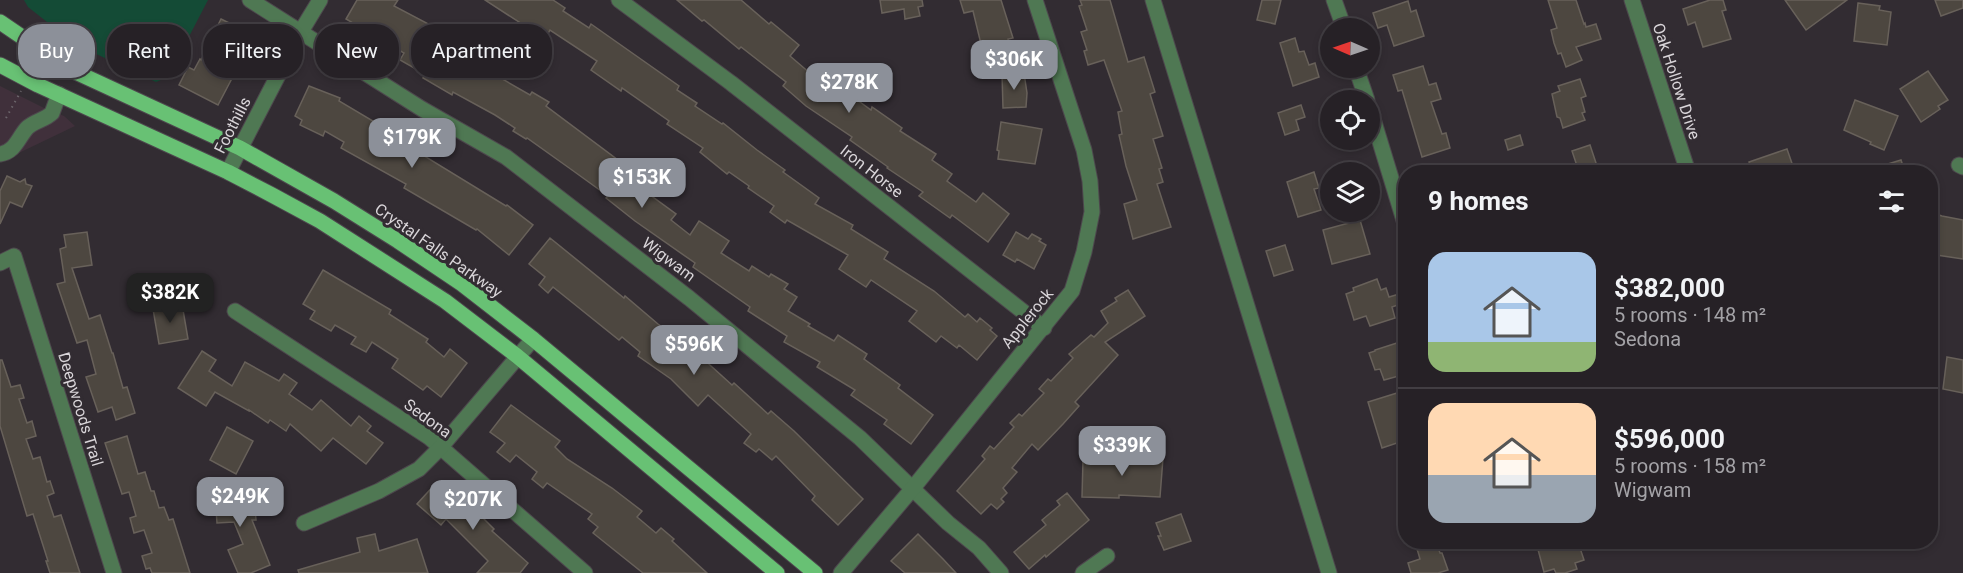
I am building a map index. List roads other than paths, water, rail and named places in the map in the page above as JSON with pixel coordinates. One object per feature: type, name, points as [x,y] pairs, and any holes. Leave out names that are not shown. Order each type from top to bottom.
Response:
[{"type":"main road","name":"Crystal Falls Parkway","points":[[0,22],[18,34]]},
{"type":"main road","points":[[0,65],[228,172],[320,221],[445,301],[517,356],[777,573]]},
{"type":"main road","points":[[59,94],[65,78]]},
{"type":"main road","name":"Crystal Falls Parkway","points":[[88,78],[240,148],[334,201],[462,284],[533,339],[815,573]]},
{"type":"street","name":"Wigwam","points":[[250,0],[286,24]]},
{"type":"street","name":"Foothills","points":[[303,28],[320,0]]},
{"type":"street","name":"Iron Horse","points":[[620,0],[731,83],[1044,328]]},
{"type":"street","name":"Applerock","points":[[841,573],[913,488],[1072,291],[1084,252],[1092,212],[1090,181],[1084,150],[1035,0]]},
{"type":"street","points":[[1153,0],[1329,573]]},
{"type":"street","points":[[1334,0],[1340,18]]},
{"type":"street","name":"Oak Hollow Drive","points":[[1632,0],[1686,165]]},
{"type":"street","name":"Wigwam","points":[[303,35],[422,110],[506,157],[689,298],[860,438],[978,548],[1001,573]]},
{"type":"street","name":"Foothills","points":[[228,172],[277,78]]},
{"type":"street","points":[[0,154],[6,153],[18,142],[27,127],[52,113],[59,94]]},
{"type":"street","points":[[1380,142],[1398,201]]},
{"type":"street","name":"Deepwoods Trail","points":[[0,263],[14,256],[114,573]]},
{"type":"street","name":"Sedona","points":[[235,311],[430,438],[585,573]]},
{"type":"street","points":[[304,524],[358,501],[419,469],[440,448],[533,339]]},
{"type":"street","points":[[1083,573],[1107,556]]}]
